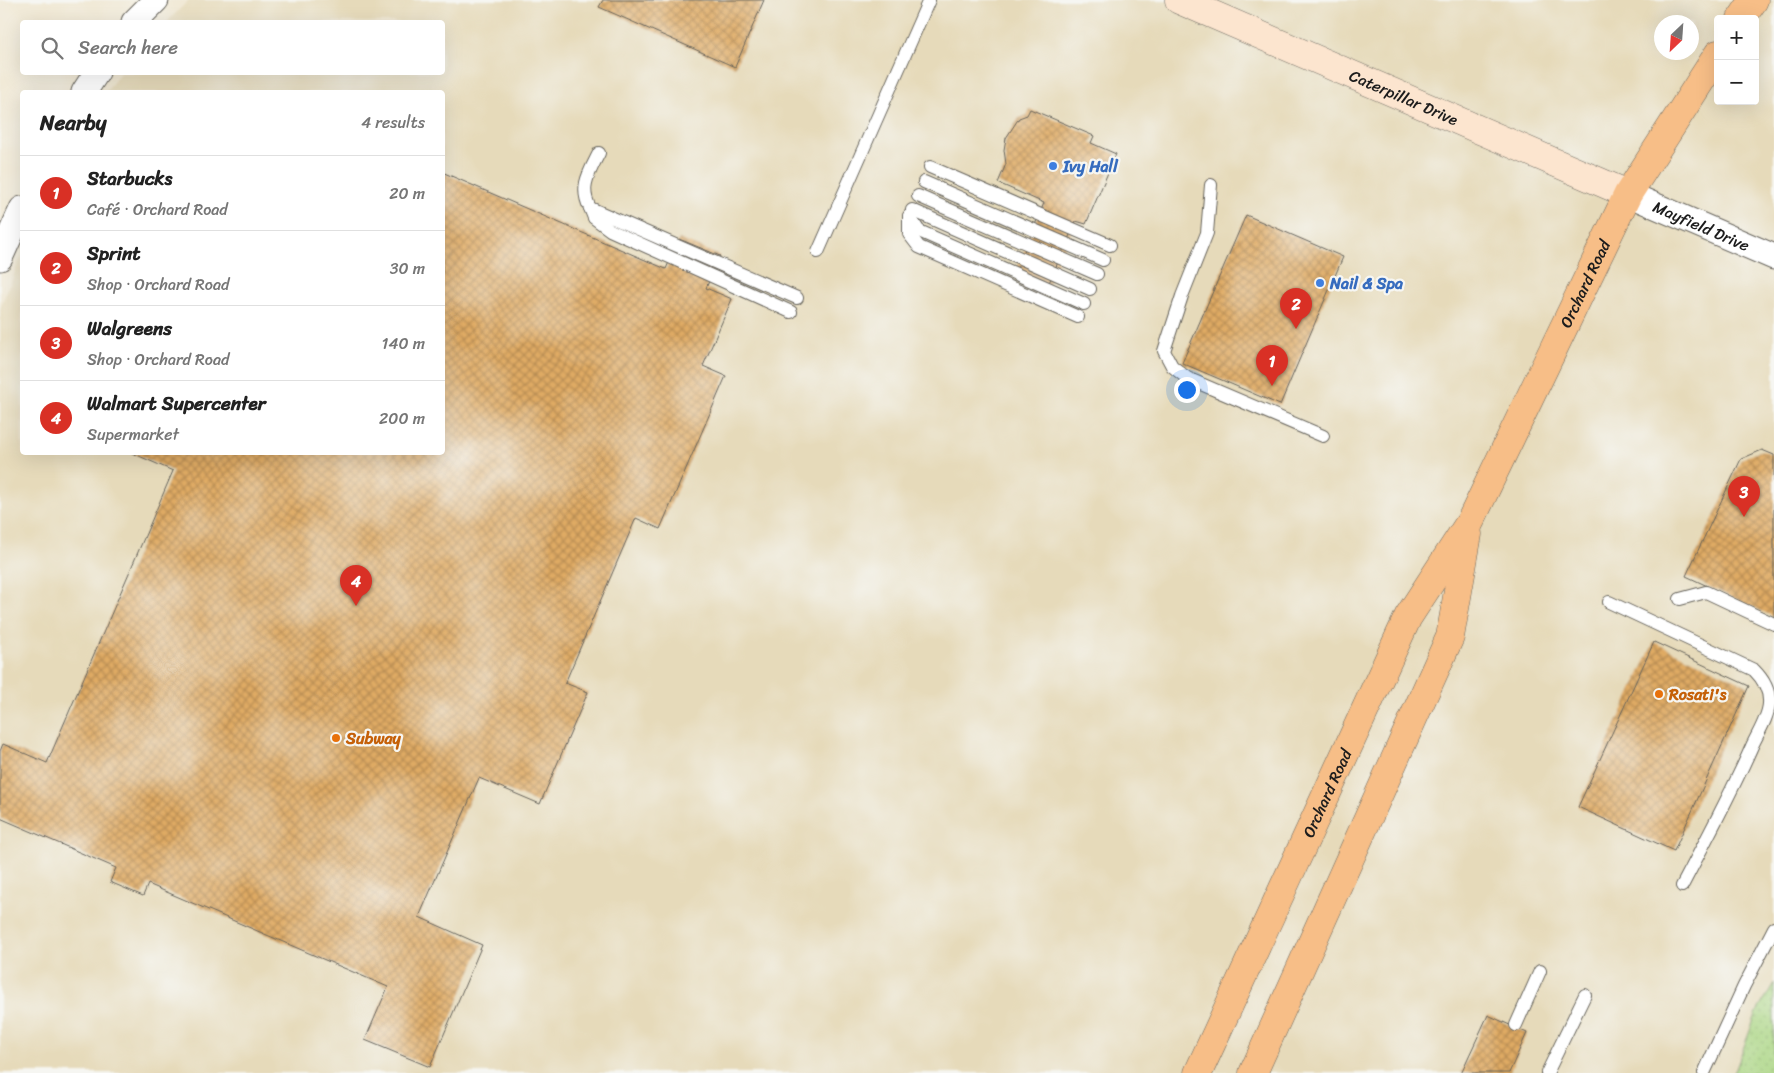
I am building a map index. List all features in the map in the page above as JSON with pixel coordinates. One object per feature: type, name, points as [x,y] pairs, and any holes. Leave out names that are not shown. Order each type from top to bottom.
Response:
[{"type":"main road","points":[[1744,15],[1754,0]]},
{"type":"main road","name":"Orchard Road","points":[[1198,1073],[1408,618],[1470,522],[1628,194],[1714,60]]},
{"type":"main road","name":"Orchard Road","points":[[1253,1073],[1333,892],[1450,637],[1470,522]]},
{"type":"street","points":[[136,20],[156,0]]},
{"type":"street","name":"Caterpillar Drive","points":[[1179,0],[1628,194]]},
{"type":"street","points":[[85,90],[95,75]]},
{"type":"street","name":"Mayfield Drive","points":[[1628,194],[1774,257]]},
{"type":"street","points":[[0,258],[20,213]]},
{"type":"lane","points":[[818,252],[929,0]]},
{"type":"lane","points":[[599,153],[588,174],[585,185],[585,198],[594,218],[610,230],[791,312]]},
{"type":"lane","points":[[930,167],[1110,245]]},
{"type":"lane","points":[[924,182],[1103,260]]},
{"type":"lane","points":[[1212,185],[1207,232],[1182,296],[1164,351],[1172,366],[1187,378],[1323,436]]},
{"type":"lane","points":[[918,196],[1097,274]]},
{"type":"lane","points":[[590,208],[797,298]]},
{"type":"lane","points":[[911,213],[1090,289]]},
{"type":"lane","points":[[911,213],[920,231],[1084,304]]},
{"type":"lane","points":[[911,213],[909,234],[919,247],[1078,317]]},
{"type":"lane","points":[[1680,599],[1706,592],[1774,624]]},
{"type":"lane","points":[[1609,602],[1754,670],[1762,678],[1767,690],[1769,702],[1767,714],[1682,886]]},
{"type":"lane","points":[[1704,1073],[1744,986],[1774,928]]},
{"type":"lane","points":[[1516,1025],[1540,971]]},
{"type":"lane","points":[[1547,1073],[1585,995]]},
{"type":"shaded area","points":[[189,0],[1774,0],[1774,983],[1757,1012],[1734,1073],[0,1073],[0,308],[20,260],[20,455],[445,455],[445,90],[107,90],[119,75],[445,75],[445,20],[169,20]]},
{"type":"green space","points":[[1774,983],[1774,1073],[1734,1073],[1757,1012]]},
{"type":"building","points":[[603,0],[764,0],[735,67],[599,7]]},
{"type":"building","points":[[1030,109],[1094,136],[1091,143],[1116,154],[1086,224],[1076,221],[1048,285],[1016,271],[1044,203],[998,183],[1006,164],[1004,150],[1006,138],[1019,118],[1027,115]]},
{"type":"building","points":[[445,173],[666,269],[679,239],[720,256],[706,288],[732,299],[703,366],[726,376],[660,529],[636,518],[565,683],[588,692],[540,804],[479,778],[419,917],[482,945],[430,1067],[365,1040],[388,987],[148,884],[143,896],[110,882],[116,868],[0,818],[0,751],[3,744],[47,763],[173,471],[137,455],[445,455]]},
{"type":"building","points":[[1246,215],[1343,257],[1280,405],[1182,363]]},
{"type":"building","points":[[1762,450],[1774,455],[1774,617],[1686,576],[1741,459]]},
{"type":"building","points":[[1654,642],[1749,686],[1674,851],[1578,807]]},
{"type":"building","points":[[1488,1015],[1527,1033],[1509,1073],[1461,1073]]},
{"type":"place","name":"Ivy Hall","points":[[1053,166]]},
{"type":"place","name":"Nail & Spa","points":[[1320,283]]},
{"type":"place","name":"Sprint","points":[[1296,329]]},
{"type":"place","name":"Starbucks","points":[[1272,386]]},
{"type":"place","name":"Walgreens","points":[[1744,517]]},
{"type":"place","name":"Walmart Supercenter","points":[[356,606]]},
{"type":"place","name":"Rosati's","points":[[1659,694]]},
{"type":"place","name":"Subway","points":[[336,738]]}]
